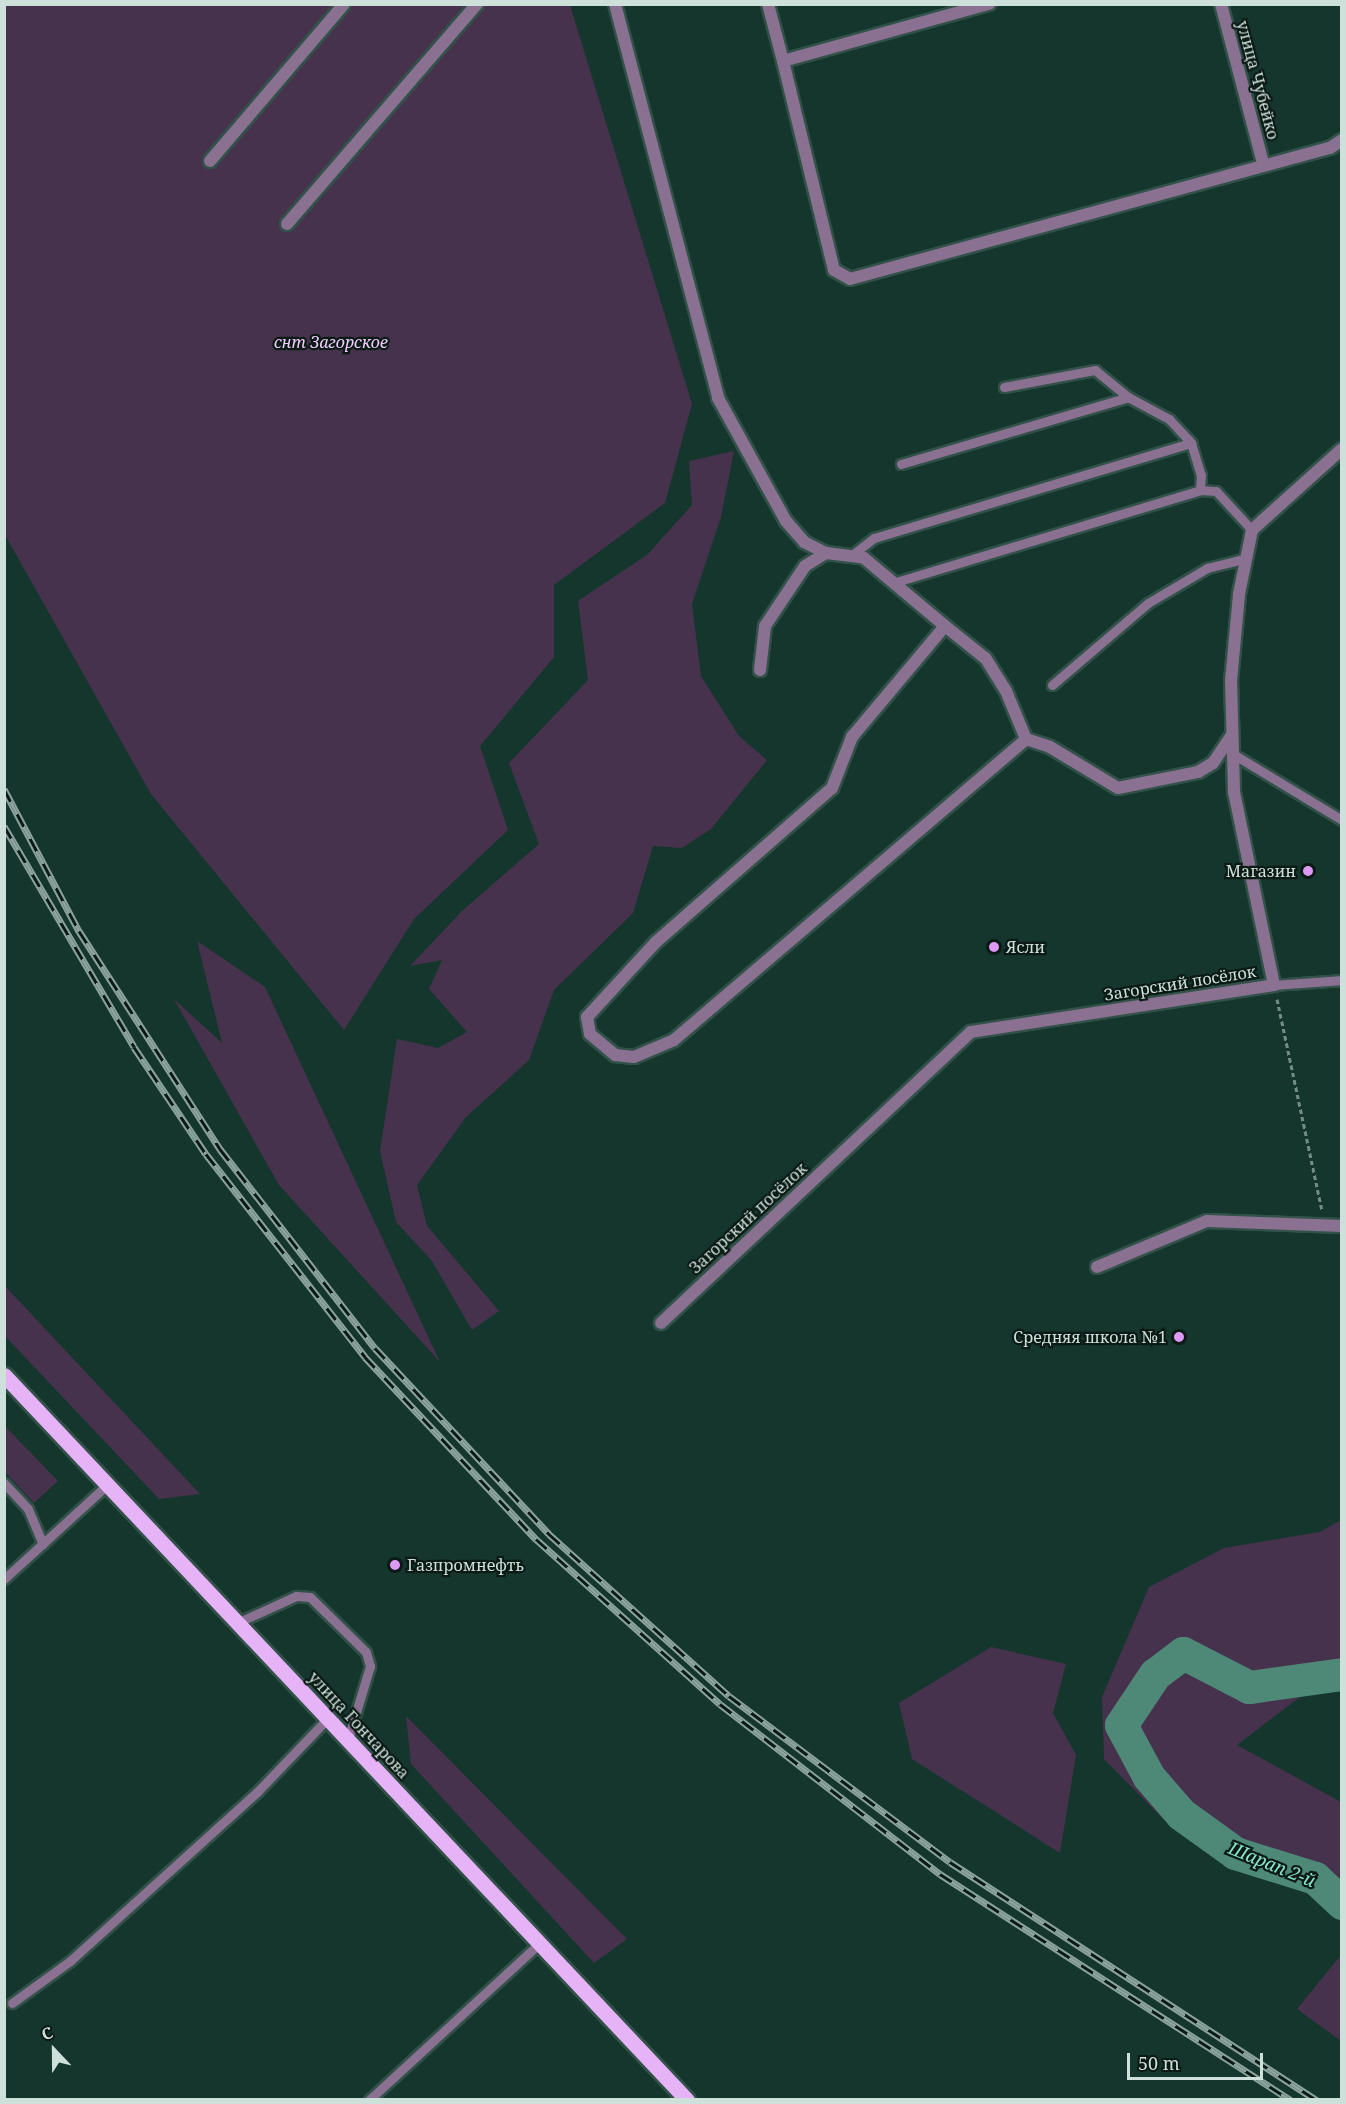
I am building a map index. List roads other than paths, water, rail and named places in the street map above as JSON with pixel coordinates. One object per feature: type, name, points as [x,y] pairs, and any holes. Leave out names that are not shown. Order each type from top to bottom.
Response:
[{"type":"main road","name":"улица Гончарова","points":[[4,1375],[687,2100]]},
{"type":"street","points":[[210,161],[344,4]]},
{"type":"street","points":[[287,224],[477,4]]},
{"type":"street","points":[[615,4],[718,398],[786,521],[804,542],[826,553],[852,555],[896,582],[985,658],[1006,691],[1026,739],[1050,747],[1119,788],[1198,772],[1213,763],[1232,735]]},
{"type":"street","points":[[768,4],[834,270],[850,279],[1263,163],[1330,148],[1341,140]]},
{"type":"street","points":[[783,60],[989,4]]},
{"type":"street","name":"улица Чубейко","points":[[1221,4],[1263,163]]},
{"type":"street","points":[[1252,530],[1341,449]]},
{"type":"street","name":"Загорский посёлок","points":[[661,1323],[971,1032],[1274,985],[1234,792],[1231,681],[1244,559],[1252,530]]},
{"type":"street","points":[[760,670],[765,626],[805,566],[826,553]]},
{"type":"street","points":[[945,626],[852,737],[832,788],[656,942],[587,1017],[590,1034],[615,1055],[634,1057],[674,1040],[1026,739]]},
{"type":"street","points":[[1097,1267],[1207,1221],[1326,1228],[1341,1226]]},
{"type":"lane","points":[[1004,387],[1083,369],[1095,370],[1128,397],[1169,419],[1191,443],[1201,475],[1200,490]]},
{"type":"lane","points":[[901,464],[1128,397]]},
{"type":"lane","points":[[852,555],[873,538],[1191,443]]},
{"type":"lane","points":[[896,582],[1200,490],[1216,491],[1252,530]]},
{"type":"lane","points":[[1052,685],[1148,603],[1207,568],[1244,559]]},
{"type":"lane","points":[[1233,754],[1341,820]]},
{"type":"lane","points":[[1274,985],[1341,980]]},
{"type":"lane","points":[[4,1483],[28,1509],[43,1544]]},
{"type":"lane","points":[[4,1580],[108,1484]]},
{"type":"lane","points":[[239,1622],[296,1596],[310,1597],[366,1652],[370,1666],[348,1739]]},
{"type":"lane","points":[[12,2003],[70,1961],[258,1791],[327,1719]]},
{"type":"lane","points":[[369,2100],[540,1943]]},
{"type":"waterway","name":"Шарап 2-й","points":[[1342,1674],[1249,1687],[1183,1653],[1155,1674],[1121,1725],[1149,1777],[1181,1814],[1235,1853],[1315,1878],[1342,1903]]},
{"type":"railway","points":[[4,789],[79,931],[220,1149],[375,1348],[549,1534],[729,1696],[950,1862],[1317,2100]]},
{"type":"railway","points":[[4,826],[134,1047],[206,1154],[365,1357],[536,1539],[720,1704],[940,1874],[1291,2100]]},
{"type":"place","name":"Магазин","points":[[1308,871]]},
{"type":"place","name":"Ясли","points":[[994,947]]},
{"type":"place","name":"Средняя школа №1","points":[[1179,1337]]},
{"type":"place","name":"Газпромнефть","points":[[395,1565]]},
{"type":"park label","name":"снт Загорское","points":[[331,342]]}]
